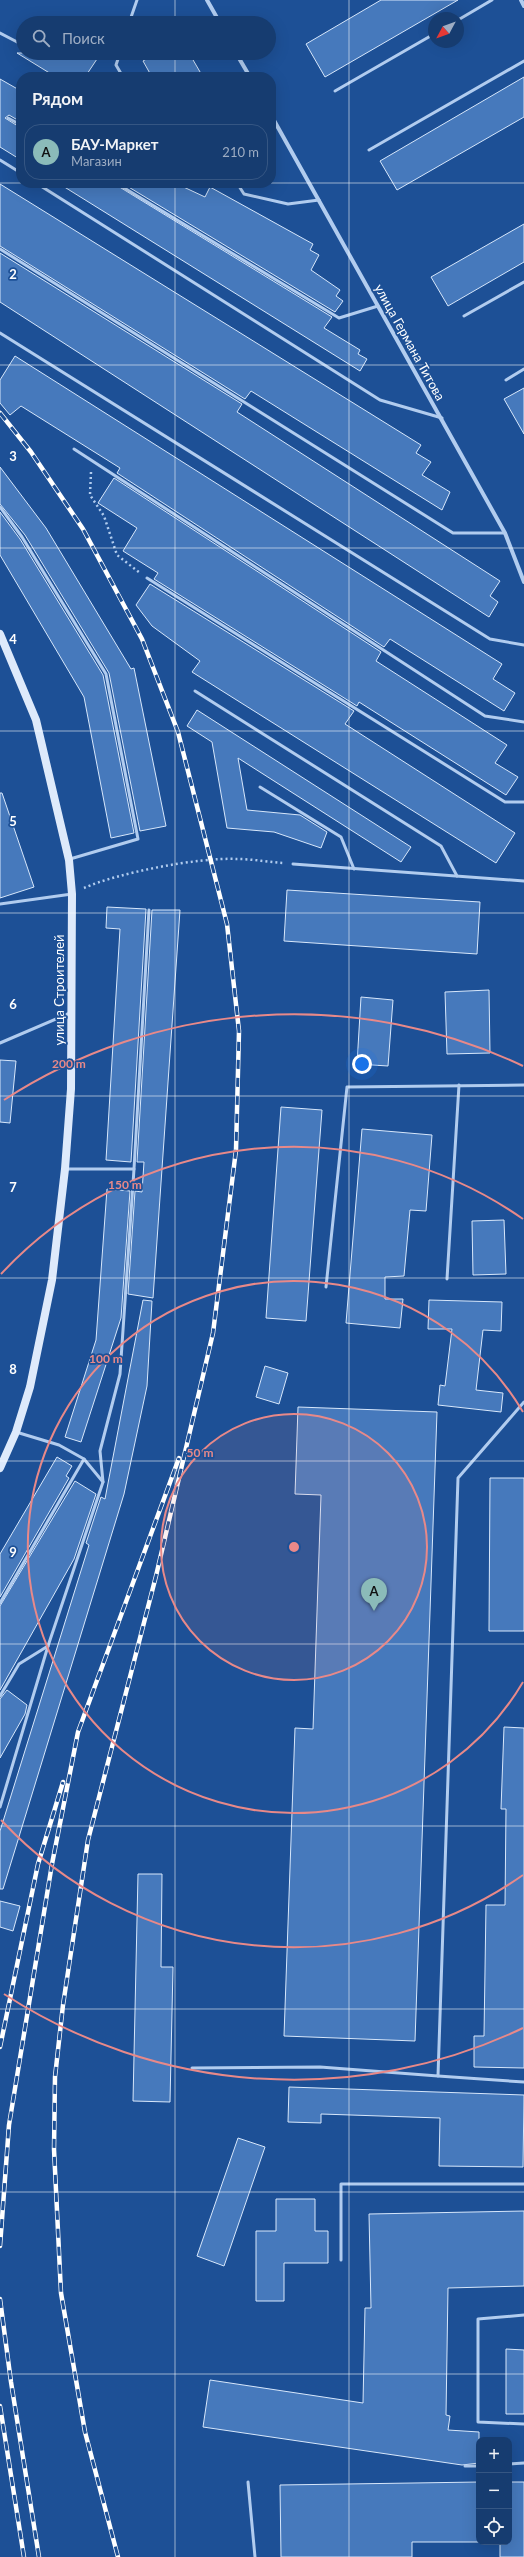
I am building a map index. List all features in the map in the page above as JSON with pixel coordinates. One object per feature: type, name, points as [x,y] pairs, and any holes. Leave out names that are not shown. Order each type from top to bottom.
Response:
[{"type":"main road","name":"улица Строителей","points":[[0,634],[36,720],[69,860],[72,894],[71,1089],[65,1170],[52,1280],[30,1386],[16,1432],[0,1468]]},
{"type":"street","points":[[207,0],[216,16]]},
{"type":"street","points":[[520,0],[524,6]]},
{"type":"street","points":[[240,60],[247,72]]},
{"type":"street","name":"улица Германа Титова","points":[[276,124],[505,533],[524,582]]},
{"type":"lane","points":[[131,16],[137,0]]},
{"type":"lane","points":[[464,16],[492,0]]},
{"type":"lane","points":[[0,33],[16,41]]},
{"type":"lane","points":[[335,91],[428,37]]},
{"type":"lane","points":[[118,60],[116,65],[120,72]]},
{"type":"lane","points":[[369,150],[524,61]]},
{"type":"lane","points":[[8,118],[16,122]]},
{"type":"lane","points":[[0,160],[16,171]]},
{"type":"lane","points":[[44,188],[380,400],[442,418]]},
{"type":"lane","points":[[124,188],[339,318],[378,306]]},
{"type":"lane","points":[[240,188],[244,194],[288,204],[319,200]]},
{"type":"lane","points":[[0,249],[453,533],[505,533]]},
{"type":"lane","points":[[464,316],[524,282]]},
{"type":"lane","points":[[0,334],[490,639],[524,645]]},
{"type":"lane","points":[[506,380],[524,369]]},
{"type":"lane","points":[[74,449],[485,716],[524,722]]},
{"type":"lane","points":[[0,507],[22,537],[106,674],[134,816],[138,839],[69,860]]},
{"type":"lane","points":[[147,578],[505,802],[524,802]]},
{"type":"lane","points":[[195,691],[441,846],[457,876]]},
{"type":"lane","points":[[260,787],[341,837],[354,869]]},
{"type":"lane","points":[[293,864],[524,881]]},
{"type":"lane","points":[[0,904],[72,894]]},
{"type":"lane","points":[[0,1807],[48,1646],[103,1482],[100,1451],[120,1374],[149,910]]},
{"type":"lane","points":[[0,1043],[71,1013]]},
{"type":"lane","points":[[447,1279],[459,1085]]},
{"type":"lane","points":[[326,1287],[347,1087],[524,1085]]},
{"type":"lane","points":[[65,1170],[134,1169]]},
{"type":"lane","points":[[438,2076],[458,1478],[524,1402]]},
{"type":"lane","points":[[16,1432],[59,1445],[84,1459],[103,1482]]},
{"type":"lane","points":[[0,1603],[84,1459]]},
{"type":"lane","points":[[0,1696],[18,1664],[48,1646]]},
{"type":"lane","points":[[192,2068],[320,2067],[524,2082]]},
{"type":"lane","points":[[341,2260],[341,2184],[524,2184]]},
{"type":"lane","points":[[524,2315],[478,2319],[478,2422],[524,2424]]},
{"type":"lane","points":[[512,2464],[524,2463]]},
{"type":"lane","points":[[465,2466],[476,2466]]},
{"type":"lane","points":[[248,2482],[255,2557]]},
{"type":"path","points":[[92,461],[90,495],[104,516],[118,555],[147,578]]},
{"type":"path","points":[[72,894],[105,878],[188,863],[236,858],[293,864]]},
{"type":"building","points":[[381,0],[458,0],[437,12],[428,12],[428,17],[325,77],[306,44]]},
{"type":"building","points":[[28,60],[96,60],[88,72],[48,72]]},
{"type":"building","points":[[193,60],[200,72],[149,72],[143,61]]},
{"type":"building","points":[[524,77],[524,117],[397,190],[380,161]]},
{"type":"building","points":[[0,79],[16,88],[16,119],[9,115],[5,118],[16,125],[16,157],[0,147]]},
{"type":"building","points":[[0,184],[421,445],[416,453],[431,462],[422,475],[450,492],[442,510],[251,391],[245,399],[0,246]]},
{"type":"building","points":[[66,188],[121,188],[332,317],[324,328],[360,350],[358,354],[367,359],[360,371]]},
{"type":"building","points":[[130,188],[186,188],[205,197],[210,188],[212,188],[313,244],[310,250],[319,255],[311,270],[340,290],[336,296],[343,301],[335,312]]},
{"type":"building","points":[[524,224],[524,262],[448,306],[431,277]]},
{"type":"building","points":[[0,253],[242,404],[237,412],[500,581],[490,596],[498,602],[489,617],[0,302]]},
{"type":"building","points":[[15,356],[502,664],[493,679],[515,693],[504,711],[390,639],[384,647],[117,473],[120,468],[21,406],[10,415],[0,403],[0,380]]},
{"type":"building","points":[[524,388],[524,434],[504,399]]},
{"type":"building","points":[[0,467],[46,528],[131,669],[134,668],[166,826],[140,831],[109,673],[25,535],[0,504]]},
{"type":"building","points":[[114,478],[381,652],[376,661],[507,745],[495,763],[518,777],[506,795],[359,702],[357,706],[154,579],[158,573],[123,551],[137,528],[98,503]]},
{"type":"building","points":[[0,512],[20,539],[103,675],[134,833],[111,838],[84,697],[0,555]]},
{"type":"building","points":[[150,584],[354,711],[345,724],[515,833],[496,863],[192,672],[200,661],[152,626],[136,605]]},
{"type":"building","points":[[197,710],[411,847],[401,862],[238,758],[247,810],[300,815],[327,832],[321,848],[274,832],[227,828],[212,742],[187,726]]},
{"type":"building","points":[[0,793],[2,793],[34,887],[0,898]]},
{"type":"building","points":[[287,890],[480,902],[477,954],[284,941]]},
{"type":"building","points":[[107,907],[146,909],[131,1162],[106,1160],[120,929],[106,928]]},
{"type":"building","points":[[152,910],[180,910],[153,1298],[128,1294],[135,1191],[142,1192],[144,1162],[137,1162]]},
{"type":"building","points":[[489,990],[490,1053],[447,1054],[445,992]]},
{"type":"building","points":[[361,997],[393,1000],[388,1066],[357,1064]]},
{"type":"building","points":[[0,1060],[16,1061],[10,1123],[0,1122]]},
{"type":"building","points":[[281,1107],[322,1110],[306,1321],[266,1318]]},
{"type":"building","points":[[362,1129],[432,1135],[426,1211],[410,1210],[404,1276],[385,1277],[385,1299],[403,1299],[400,1328],[346,1323]]},
{"type":"building","points":[[107,1189],[130,1191],[121,1318],[81,1442],[65,1437],[96,1340]]},
{"type":"building","points":[[504,1220],[506,1274],[473,1275],[472,1221]]},
{"type":"building","points":[[143,1300],[152,1301],[147,1386],[124,1494],[3,1889],[0,1889],[0,1831],[89,1545],[86,1543],[101,1497],[105,1499]]},
{"type":"building","points":[[429,1300],[502,1302],[501,1331],[483,1330],[476,1390],[503,1393],[501,1412],[438,1405],[440,1385],[445,1386],[452,1329],[428,1329]]},
{"type":"building","points":[[265,1366],[288,1373],[279,1404],[256,1397]]},
{"type":"building","points":[[298,1407],[437,1412],[415,2041],[284,2036],[295,1728],[313,1729],[321,1495],[295,1494]]},
{"type":"building","points":[[57,1457],[72,1466],[66,1476],[69,1478],[0,1597],[0,1554]]},
{"type":"building","points":[[490,1478],[524,1478],[524,1631],[489,1631]]},
{"type":"building","points":[[75,1481],[96,1494],[74,1559],[0,1690],[0,1606]]},
{"type":"building","points":[[7,1690],[27,1705],[25,1714],[0,1758],[0,1699]]},
{"type":"building","points":[[504,1727],[524,1728],[524,2068],[474,2067],[474,2036],[484,2036],[486,1905],[505,1905],[506,1809],[501,1809]]},
{"type":"building","points":[[138,1874],[162,1874],[161,1967],[173,1967],[170,2102],[133,2101]]},
{"type":"building","points":[[0,1901],[20,1906],[13,1931],[0,1927]]},
{"type":"building","points":[[289,2087],[524,2095],[523,2167],[439,2166],[440,2118],[321,2114],[321,2123],[288,2122]]},
{"type":"building","points":[[238,2138],[265,2147],[224,2266],[197,2256]]},
{"type":"building","points":[[276,2199],[315,2199],[315,2231],[328,2231],[328,2263],[284,2263],[284,2301],[256,2301],[256,2231],[276,2231]]},
{"type":"building","points":[[524,2211],[524,2286],[448,2288],[446,2415],[450,2416],[448,2430],[479,2432],[479,2437],[476,2437],[476,2463],[462,2465],[203,2427],[210,2380],[363,2403],[365,2308],[371,2308],[369,2214]]},
{"type":"building","points":[[506,2349],[524,2350],[524,2414],[506,2414]]},
{"type":"building","points":[[476,2482],[476,2542],[412,2542],[412,2557],[281,2557],[280,2485]]},
{"type":"building","points":[[512,2482],[524,2482],[524,2557],[500,2557],[500,2545],[512,2545]]},
{"type":"railway","points":[[0,413],[31,452],[83,529],[142,639],[178,732],[227,924],[239,1031],[236,1150],[213,1333],[156,1576],[88,1840],[63,2005],[55,2077],[54,2149],[61,2293],[85,2432],[118,2557]]},
{"type":"railway","points":[[0,2246],[9,2125],[52,1864],[78,1732],[179,1458]]},
{"type":"railway","points":[[0,2047],[38,1864],[63,1782]]},
{"type":"railway","points":[[0,2299],[11,2382],[39,2557]]},
{"type":"railway","points":[[0,2406],[24,2557]]},
{"type":"place","name":"БАУ-Маркет","points":[[374,1611]]}]
